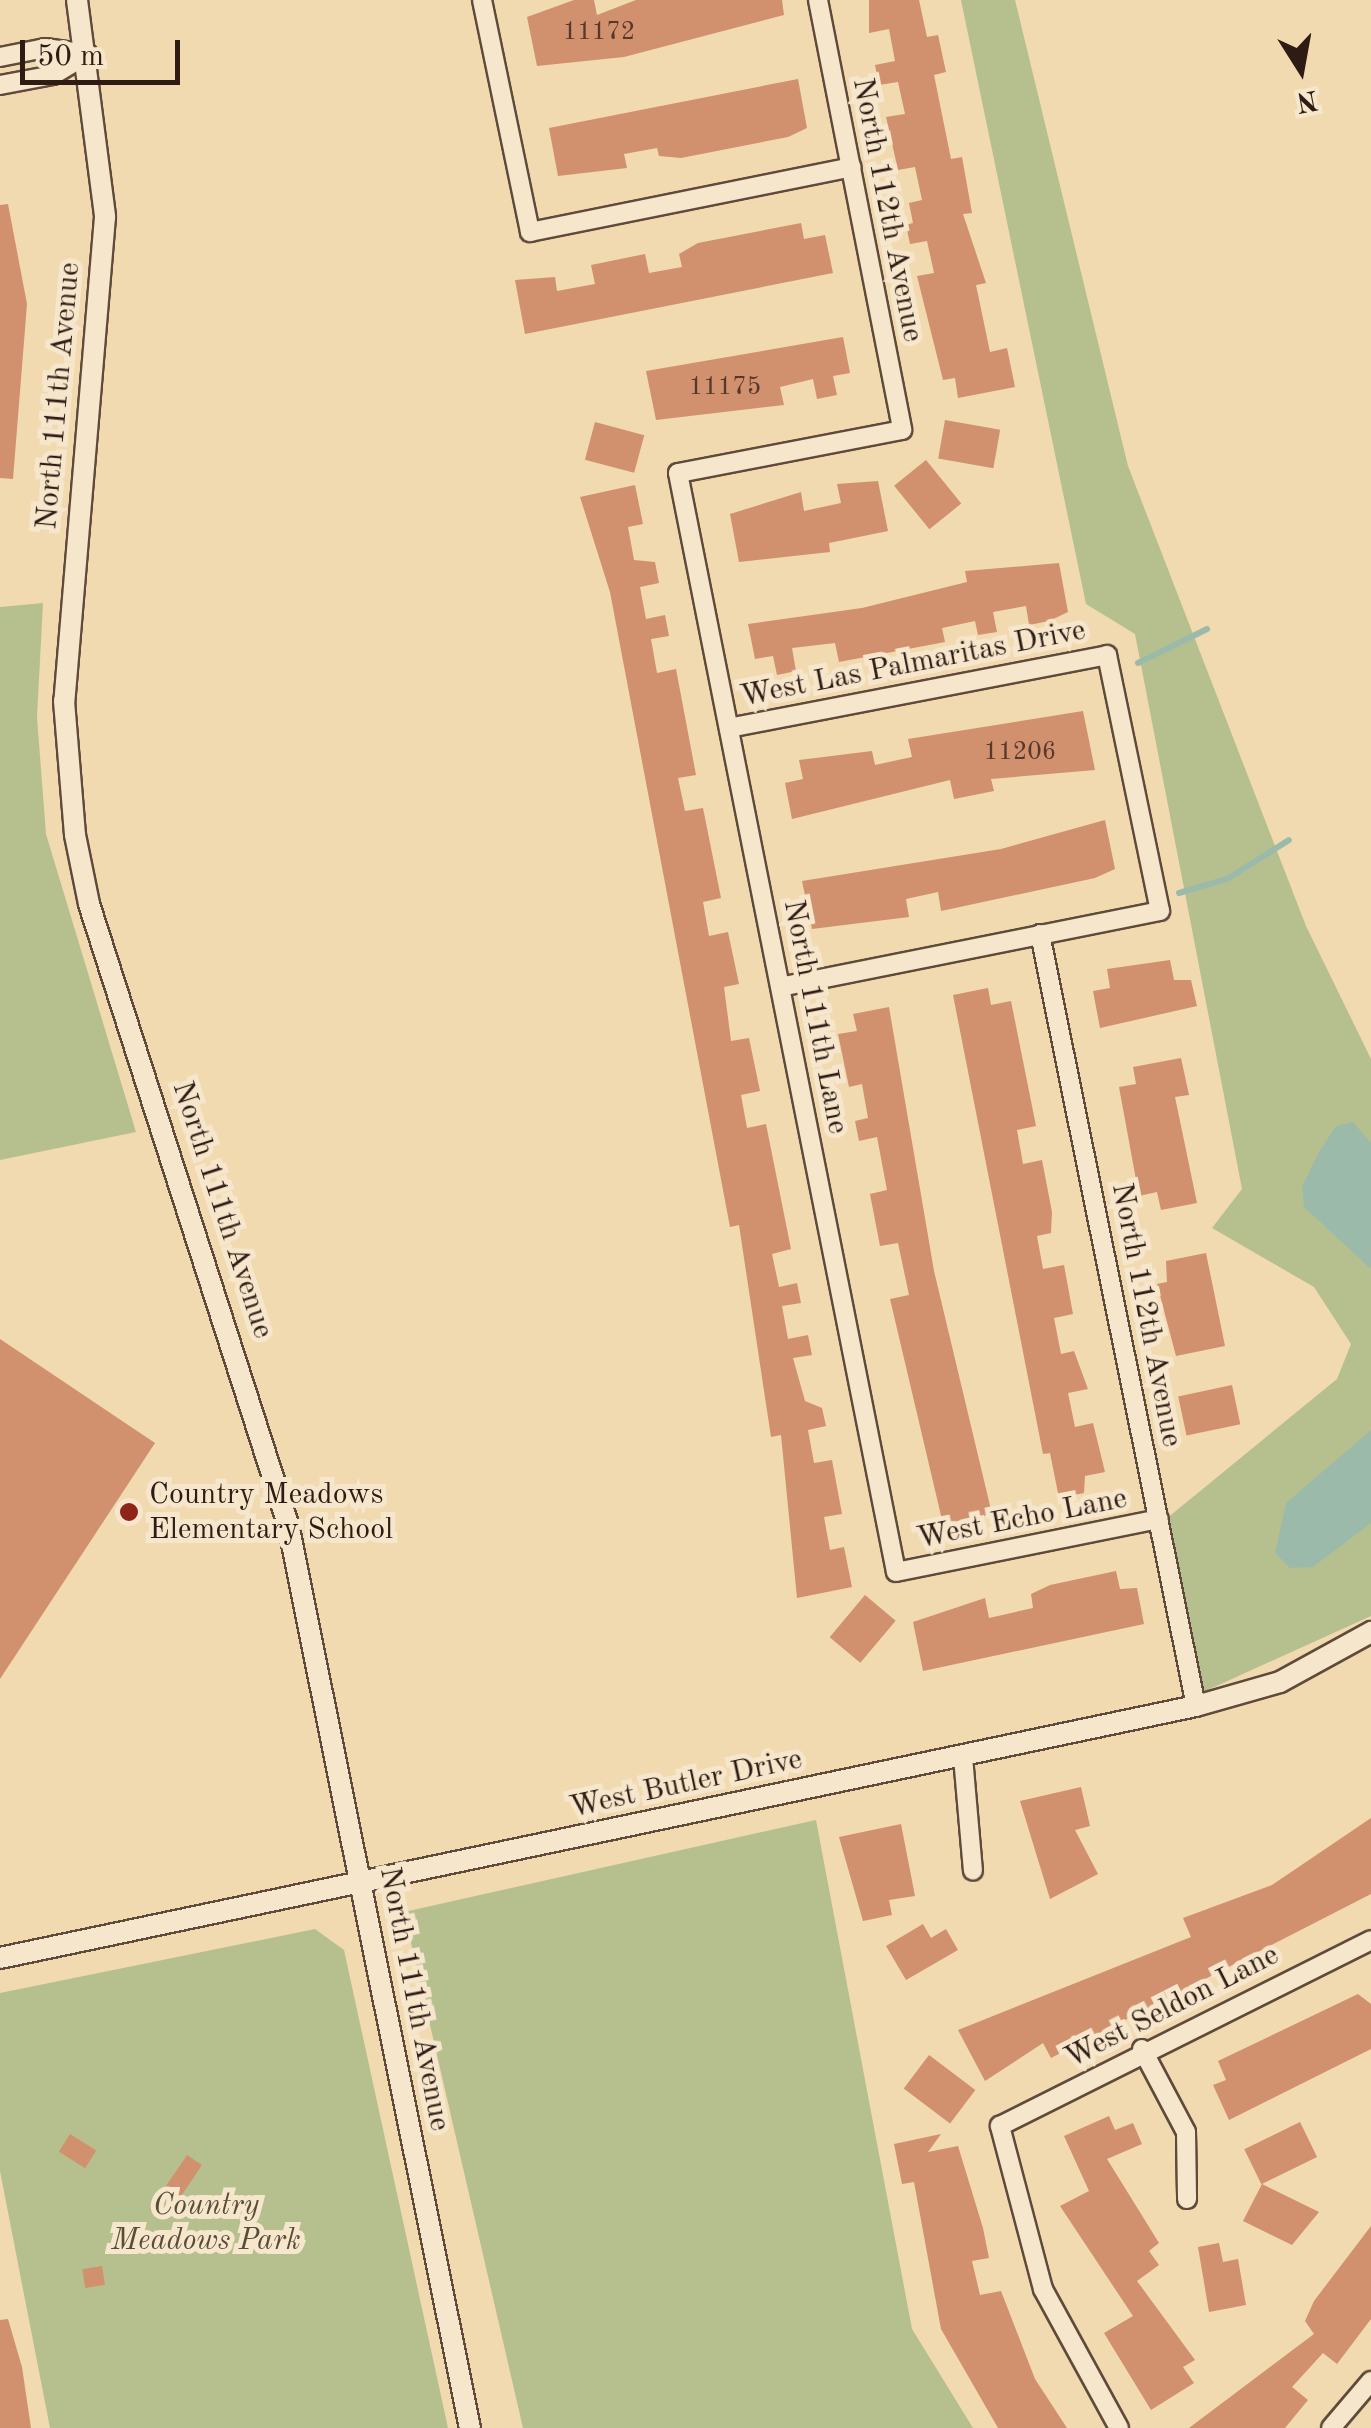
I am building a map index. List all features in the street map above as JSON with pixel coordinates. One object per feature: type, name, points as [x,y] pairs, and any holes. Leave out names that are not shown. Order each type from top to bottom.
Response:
[{"type":"street","name":"North 111th Avenue","points":[[77,0],[88,54],[104,216],[64,701],[73,819],[89,904],[276,1480],[362,1883],[470,2428]]},
{"type":"street","points":[[482,0],[530,232],[851,167]]},
{"type":"street","name":"North 112th Avenue","points":[[678,472],[902,430],[818,0]]},
{"type":"street","points":[[0,58],[46,48],[88,54]]},
{"type":"street","points":[[0,85],[52,75],[88,54]]},
{"type":"street","name":"North 111th Lane","points":[[678,472],[896,1572]]},
{"type":"street","name":"West Las Palmaritas Drive","points":[[730,728],[1107,654],[1160,911],[1040,934]]},
{"type":"street","points":[[781,986],[1040,934]]},
{"type":"street","name":"North 112th Avenue","points":[[1040,934],[1196,1706]]},
{"type":"street","name":"West Echo Lane","points":[[896,1572],[1159,1520]]},
{"type":"street","name":"West Butler Drive","points":[[0,1958],[1196,1706],[1280,1682],[1371,1632]]},
{"type":"street","points":[[963,1757],[974,1872]]},
{"type":"street","name":"West Seldon Lane","points":[[1119,2428],[1043,2289],[1000,2126],[1142,2049],[1371,1940]]},
{"type":"street","points":[[1142,2049],[1186,2132],[1187,2199]]},
{"type":"street","points":[[1332,2428],[1371,2381]]},
{"type":"green space","points":[[961,0],[1015,0],[1128,466],[1306,926],[1371,1059],[1371,1616],[1201,1693],[1166,1519],[1337,1379],[1351,1344],[1314,1287],[1212,1228],[1242,1189],[1135,634],[1086,604]]},
{"type":"green space","points":[[43,603],[37,717],[46,834],[136,1132],[0,1160],[0,607]]},
{"type":"green space","points":[[816,1820],[912,2329],[973,2428],[523,2428],[404,1912]]},
{"type":"green space","name":"Country Meadows Park","points":[[315,1929],[344,1950],[448,2428],[50,2428],[0,2171],[0,1993]]},
{"type":"shaded area","points":[[1353,1122],[1371,1143],[1371,1269],[1304,1207],[1302,1187],[1319,1152],[1336,1126]]},
{"type":"shaded area","points":[[1371,1430],[1371,1523],[1313,1567],[1290,1568],[1275,1553],[1286,1503]]},
{"type":"building","points":[[574,0],[594,0],[597,15],[636,0],[782,0],[784,15],[624,57],[537,66],[527,17]]},
{"type":"building","points":[[869,0],[919,0],[927,37],[938,35],[946,72],[934,75],[951,159],[962,157],[972,213],[963,214],[986,283],[976,285],[990,352],[1007,348],[1015,387],[958,398],[955,378],[943,380],[917,276],[934,273],[927,241],[910,244],[906,225],[913,223],[909,203],[922,200],[915,167],[898,170],[886,117],[905,114],[898,82],[879,85],[875,65],[895,61],[889,29],[869,33]]},
{"type":"building","points":[[798,79],[807,128],[788,137],[681,158],[659,156],[657,148],[624,154],[627,168],[558,176],[549,128]]},
{"type":"building","points":[[8,204],[27,304],[13,479],[0,478],[0,205]]},
{"type":"building","points":[[801,223],[804,239],[825,235],[833,273],[525,334],[515,280],[555,277],[557,291],[595,284],[591,265],[645,254],[649,273],[682,267],[679,254],[698,243]]},
{"type":"building","points":[[843,337],[850,373],[833,376],[837,395],[817,399],[813,379],[780,387],[784,405],[656,420],[646,371]]},
{"type":"building","points":[[945,420],[1000,430],[993,468],[938,458]]},
{"type":"building","points":[[595,422],[644,435],[634,473],[585,460]]},
{"type":"building","points":[[926,460],[961,504],[929,529],[894,486]]},
{"type":"building","points":[[878,481],[888,531],[829,543],[830,552],[739,562],[730,514],[801,492],[804,511],[841,503],[837,484]]},
{"type":"building","points":[[635,485],[643,524],[628,527],[634,560],[655,562],[659,583],[640,587],[646,619],[665,615],[669,636],[651,639],[657,673],[676,669],[696,775],[678,778],[685,811],[703,808],[721,898],[703,902],[709,936],[728,932],[739,984],[724,987],[731,1041],[749,1038],[760,1091],[741,1095],[747,1128],[766,1124],[791,1249],[772,1254],[779,1287],[797,1283],[801,1303],[782,1306],[788,1339],[808,1335],[812,1355],[793,1358],[805,1401],[822,1408],[826,1426],[808,1430],[814,1463],[832,1460],[842,1514],[824,1517],[830,1550],[844,1547],[852,1587],[797,1598],[781,1435],[771,1437],[739,1225],[730,1227],[610,592],[580,497]]},
{"type":"building","points":[[1059,563],[1068,612],[1049,621],[1029,625],[1026,606],[993,612],[997,632],[978,635],[975,621],[942,628],[945,642],[839,662],[835,643],[792,648],[796,671],[777,675],[773,656],[755,659],[748,624],[862,608],[967,582],[965,571]]},
{"type":"building","points":[[1083,711],[1095,770],[991,779],[994,791],[954,799],[950,780],[792,819],[785,783],[803,779],[799,760],[872,751],[875,765],[912,757],[908,739]]},
{"type":"building","points":[[1105,820],[1115,869],[1095,878],[941,911],[938,892],[906,899],[909,917],[812,929],[802,881],[1001,849]]},
{"type":"building","points":[[1170,960],[1174,980],[1191,980],[1197,1006],[1100,1028],[1093,991],[1110,988],[1107,969]]},
{"type":"building","points":[[988,988],[991,1005],[1011,1001],[1036,1126],[1017,1130],[1023,1164],[1042,1160],[1052,1212],[1051,1233],[1037,1236],[1043,1269],[1064,1265],[1073,1314],[1054,1318],[1061,1354],[1074,1351],[1088,1389],[1068,1393],[1075,1427],[1093,1423],[1105,1472],[1085,1476],[1084,1493],[1059,1498],[1050,1453],[1043,1454],[953,995]]},
{"type":"building","points":[[889,1007],[934,1271],[992,1514],[943,1524],[890,1299],[909,1295],[898,1243],[880,1246],[870,1194],[887,1190],[877,1137],[859,1141],[855,1121],[868,1118],[862,1084],[849,1087],[838,1034],[857,1031],[853,1014]]},
{"type":"building","points":[[1181,1058],[1189,1095],[1175,1097],[1197,1203],[1161,1210],[1157,1192],[1139,1196],[1119,1087],[1136,1084],[1133,1067]]},
{"type":"building","points":[[1206,1253],[1225,1346],[1176,1356],[1157,1284],[1167,1282],[1166,1261]]},
{"type":"building","points":[[0,1339],[155,1443],[0,1679]]},
{"type":"building","points":[[1232,1385],[1240,1424],[1187,1436],[1178,1396]]},
{"type":"building","points":[[1116,1571],[1120,1589],[1137,1588],[1144,1624],[923,1671],[913,1622],[985,1598],[989,1618],[1033,1608],[1031,1594],[1050,1585]]},
{"type":"building","points":[[865,1595],[896,1621],[860,1663],[830,1637]]},
{"type":"building","points":[[1081,1787],[1090,1826],[1075,1830],[1098,1874],[1050,1899],[1020,1801]]},
{"type":"building","points":[[1371,1818],[1371,1894],[1051,2058],[1043,2043],[985,2081],[958,2030],[1191,1937],[1183,1918],[1272,1885]]},
{"type":"building","points":[[901,1824],[915,1896],[889,1900],[892,1915],[863,1921],[839,1837]]},
{"type":"building","points":[[923,1924],[931,1938],[946,1929],[958,1950],[906,1980],[886,1946]]},
{"type":"building","points":[[1358,1994],[1371,2004],[1371,2049],[1229,2120],[1213,2085],[1226,2080],[1218,2061]]},
{"type":"building","points":[[929,2055],[975,2090],[950,2123],[904,2089]]},
{"type":"building","points":[[1109,2116],[1115,2130],[1133,2123],[1142,2144],[1107,2159],[1159,2243],[1149,2251],[1159,2265],[1137,2281],[1195,2360],[1183,2367],[1194,2383],[1151,2410],[1104,2333],[1133,2316],[1060,2206],[1089,2191],[1064,2136]]},
{"type":"building","points":[[1300,2122],[1317,2157],[1261,2184],[1244,2149]]},
{"type":"building","points":[[70,2134],[96,2150],[85,2168],[59,2152]]},
{"type":"building","points":[[941,2134],[928,2152],[958,2146],[983,2228],[989,2258],[972,2261],[980,2295],[1001,2291],[1035,2379],[1067,2428],[998,2428],[941,2329],[914,2182],[902,2184],[894,2144]]},
{"type":"building","points":[[187,2155],[202,2165],[180,2197],[165,2187]]},
{"type":"building","points":[[1262,2184],[1319,2212],[1292,2245],[1243,2221]]},
{"type":"building","points":[[1371,2226],[1371,2319],[1337,2364],[1323,2353],[1292,2387],[1308,2400],[1285,2428],[1189,2428],[1314,2334],[1305,2321],[1314,2301]]},
{"type":"building","points":[[1219,2243],[1223,2262],[1238,2259],[1246,2305],[1209,2312],[1198,2247]]},
{"type":"building","points":[[102,2266],[105,2285],[85,2288],[82,2269]]},
{"type":"building","points":[[8,2319],[22,2367],[31,2428],[0,2428],[0,2320]]},
{"type":"waterway","points":[[1138,663],[1207,629]]},
{"type":"waterway","points":[[1179,893],[1227,879],[1289,840]]},
{"type":"place","name":"Country Meadows Elementary School","points":[[129,1512]]}]
